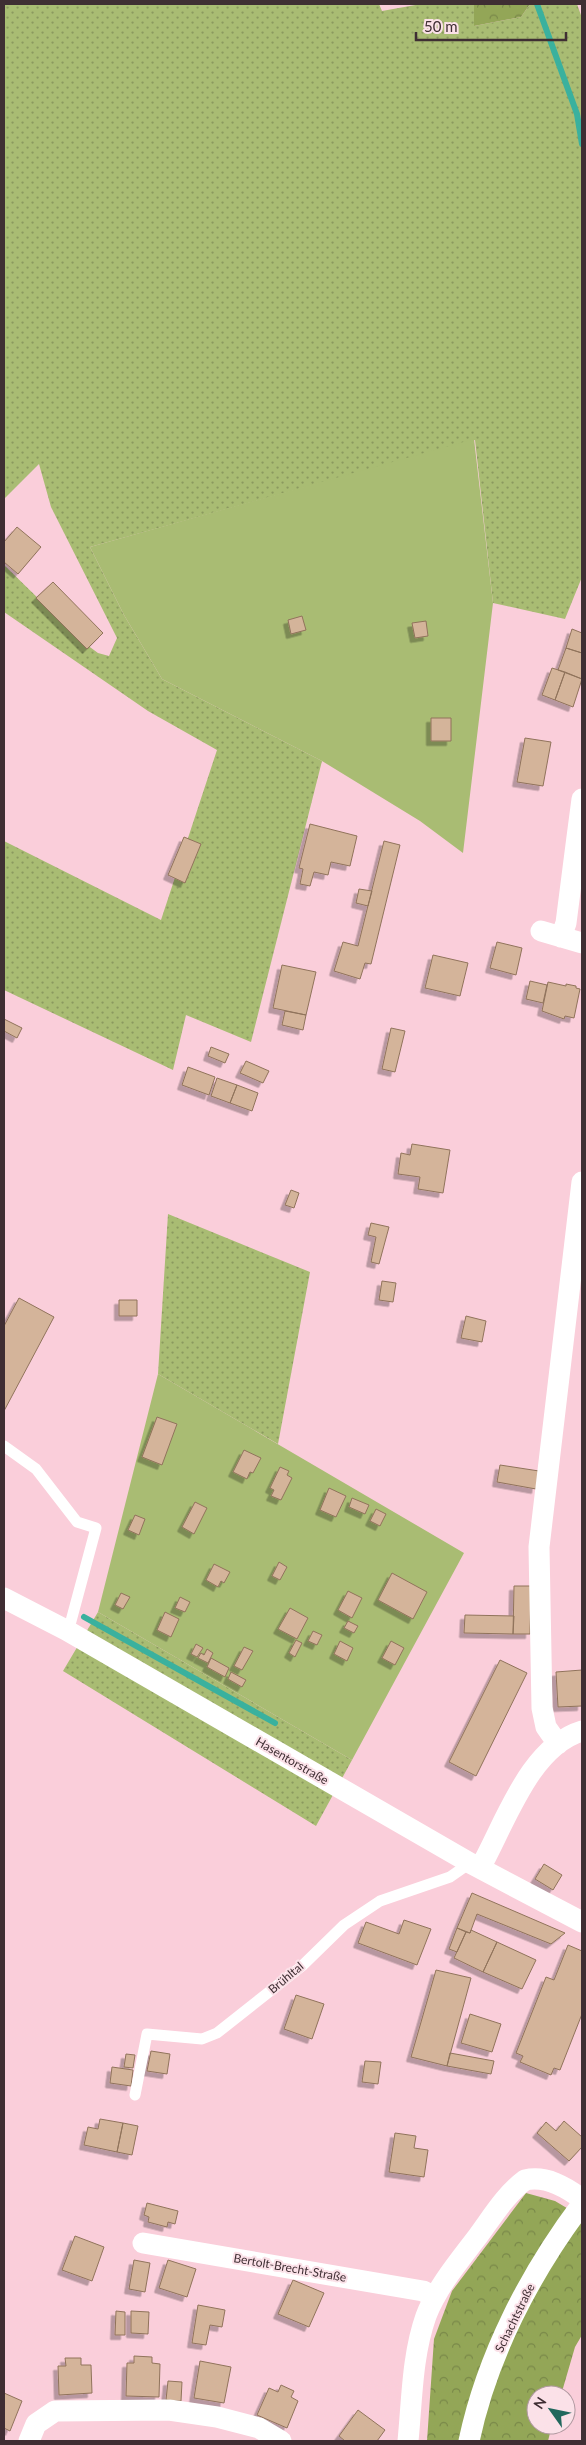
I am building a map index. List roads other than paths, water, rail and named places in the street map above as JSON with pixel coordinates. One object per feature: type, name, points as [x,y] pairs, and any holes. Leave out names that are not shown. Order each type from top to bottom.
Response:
[{"type":"street","points":[[582,798],[580,838],[566,923],[551,934],[582,943]]},
{"type":"street","points":[[558,1744],[546,1727],[542,1708],[539,1547],[575,1305],[582,1182]]},
{"type":"street","name":"Hasentorstraße","points":[[4,1598],[66,1630],[475,1865],[582,1922]]},
{"type":"street","points":[[475,1865],[527,1778],[540,1761],[558,1744],[582,1731]]},
{"type":"street","points":[[408,2441],[418,2346],[426,2317],[434,2297],[492,2216],[525,2180],[545,2180],[559,2185],[582,2199]]},
{"type":"street","name":"Schachtstraße","points":[[469,2441],[480,2401],[509,2327],[544,2261],[582,2204]]},
{"type":"street","name":"Bertolt-Brecht-Straße","points":[[143,2242],[423,2291],[434,2297]]},
{"type":"street","points":[[29,2441],[36,2424],[55,2411],[169,2410],[217,2417],[259,2428],[281,2441]]},
{"type":"lane","points":[[4,1446],[36,1469],[76,1522],[96,1528],[72,1621],[66,1630]]},
{"type":"lane","name":"Brühltal","points":[[135,2095],[148,2034],[202,2039],[217,2033],[302,1966],[344,1925],[380,1902],[450,1877],[475,1865]]},
{"type":"waterway","points":[[537,4],[577,114],[582,144]]},
{"type":"waterway","points":[[84,1617],[275,1723]]}]
